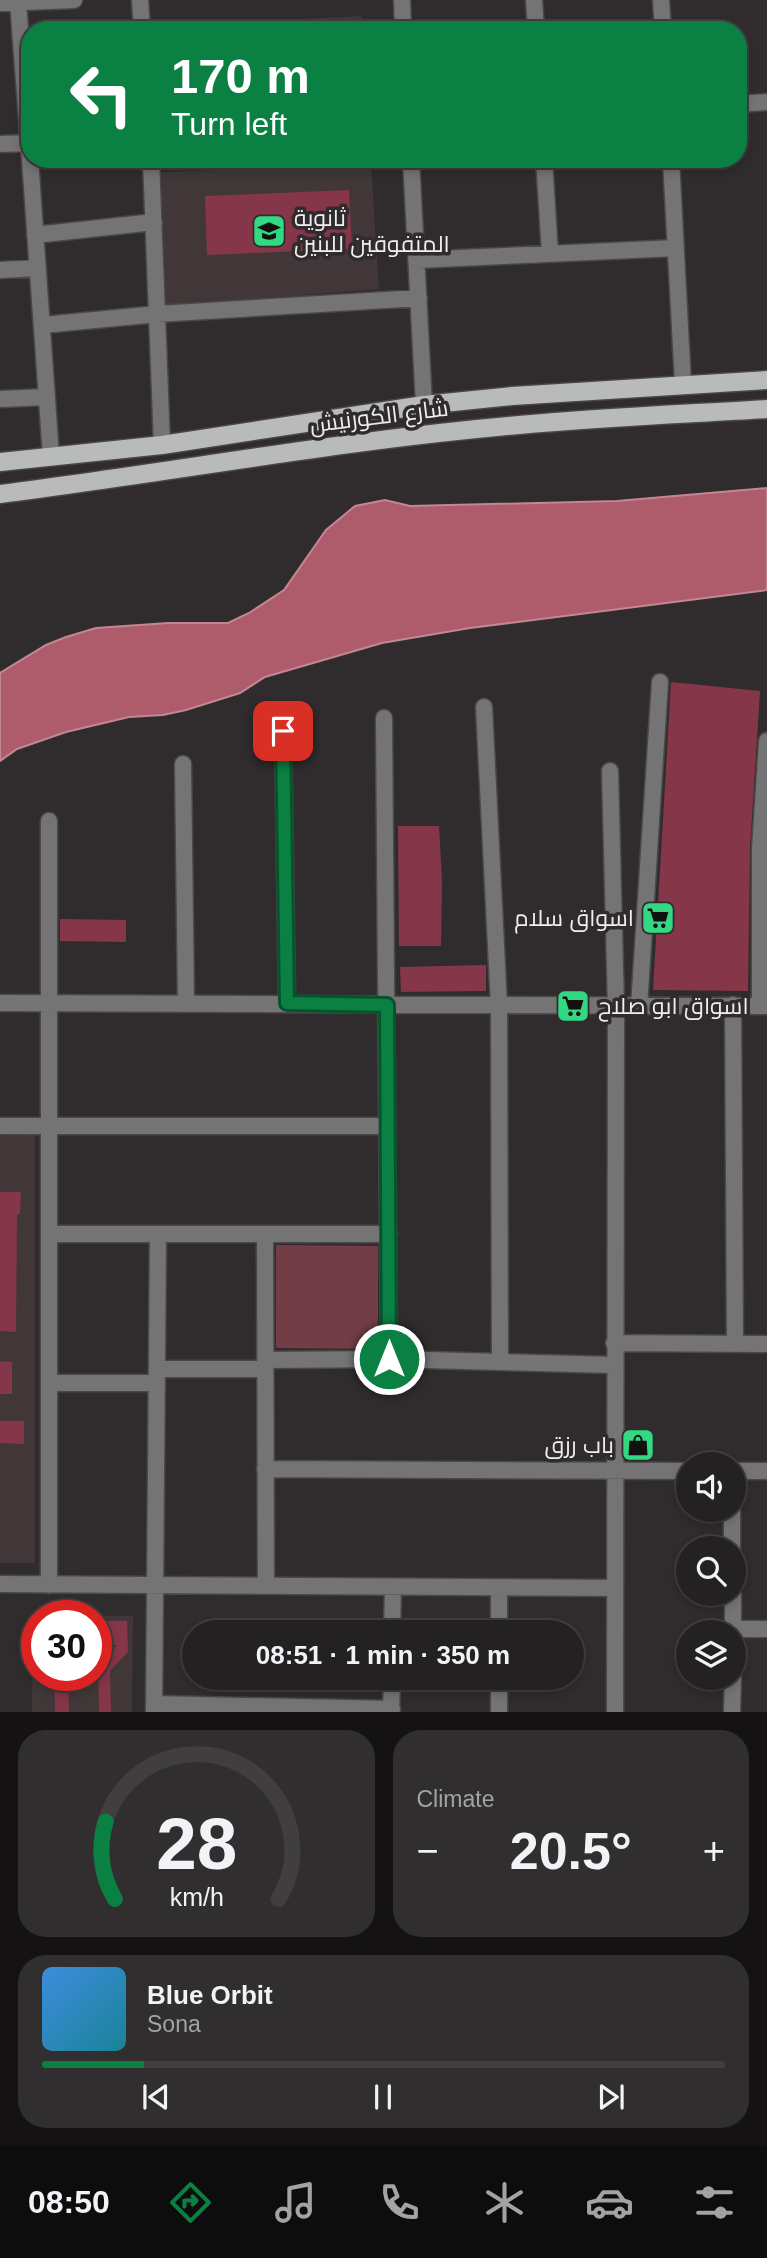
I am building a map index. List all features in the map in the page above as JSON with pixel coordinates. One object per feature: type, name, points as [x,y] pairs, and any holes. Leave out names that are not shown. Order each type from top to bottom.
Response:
[{"type":"main road","name":"شارع الكورنيش","points":[[0,463],[162,444],[424,405],[512,396],[767,380]]},
{"type":"main road","name":"شارع الكورنيش","points":[[0,494],[429,434],[518,425],[767,409]]},
{"type":"street","points":[[0,4],[74,0]]},
{"type":"street","points":[[140,0],[141,21]]},
{"type":"street","points":[[402,0],[403,21]]},
{"type":"street","points":[[534,0],[535,21]]},
{"type":"street","points":[[661,0],[662,21]]},
{"type":"street","points":[[18,2],[21,38]]},
{"type":"street","points":[[747,103],[767,102]]},
{"type":"street","points":[[0,144],[21,151]]},
{"type":"street","points":[[30,168],[51,456]]},
{"type":"street","points":[[151,168],[162,444]]},
{"type":"street","points":[[411,168],[424,405]]},
{"type":"street","points":[[545,168],[550,254]]},
{"type":"street","points":[[672,168],[683,384]]},
{"type":"street","points":[[35,235],[154,222]]},
{"type":"street","points":[[416,260],[676,248]]},
{"type":"street","points":[[0,270],[38,268]]},
{"type":"street","points":[[43,325],[157,314],[418,298]]},
{"type":"street","points":[[0,399],[47,397]]},
{"type":"street","points":[[639,1007],[660,681]]},
{"type":"street","points":[[484,707],[499,1006],[500,1360]]},
{"type":"street","points":[[384,718],[389,1359]]},
{"type":"street","points":[[283,731],[287,1003]]},
{"type":"street","points":[[0,1003],[763,1006],[760,849],[767,741]]},
{"type":"street","points":[[183,764],[186,1003]]},
{"type":"street","points":[[610,771],[616,1007],[615,1712]]},
{"type":"street","points":[[48,821],[49,1585]]},
{"type":"street","points":[[733,1005],[735,1344]]},
{"type":"street","points":[[0,1126],[388,1126]]},
{"type":"street","points":[[49,1234],[389,1234]]},
{"type":"street","points":[[158,1234],[154,1708],[392,1711],[392,1690]]},
{"type":"street","points":[[264,1234],[266,1586]]},
{"type":"street","points":[[614,1343],[767,1344]]},
{"type":"street","points":[[49,1383],[157,1376],[265,1364],[389,1359],[615,1365]]},
{"type":"street","points":[[265,1469],[676,1471]]},
{"type":"street","points":[[746,1471],[767,1471]]},
{"type":"street","points":[[0,1584],[615,1588]]},
{"type":"street","points":[[393,1587],[393,1620]]},
{"type":"street","points":[[499,1588],[499,1620]]},
{"type":"street","points":[[746,1629],[767,1629]]},
{"type":"street","points":[[499,1690],[499,1712]]},
{"type":"street","points":[[732,1712],[733,1690]]},
{"type":"shaded area","points":[[361,16],[361,21],[266,21]]},
{"type":"shaded area","name":"ثانوية المتفوقين للبنين","points":[[371,168],[379,289],[166,306],[161,172]]},
{"type":"shaded area","points":[[767,488],[767,590],[470,628],[382,643],[265,677],[240,693],[186,710],[163,715],[129,717],[66,732],[17,749],[0,761],[0,673],[46,645],[96,628],[168,623],[228,623],[284,590],[326,530],[355,506],[385,500],[410,506],[617,501]]},
{"type":"shaded area","points":[[35,1135],[35,1563],[0,1563],[0,1136]]},
{"type":"shaded area","points":[[276,1245],[378,1246],[378,1349],[276,1348]]},
{"type":"shaded area","points":[[112,1616],[133,1616],[132,1712],[32,1712],[32,1691],[112,1691]]},
{"type":"building","points":[[349,190],[352,249],[207,255],[205,196]]},
{"type":"building","points":[[671,682],[760,691],[750,848],[748,991],[653,990]]},
{"type":"building","points":[[398,826],[439,826],[441,946],[399,946]]},
{"type":"building","points":[[60,919],[126,920],[126,942],[60,941]]},
{"type":"building","points":[[486,965],[486,991],[401,992],[400,967]]},
{"type":"building","points":[[0,1192],[21,1192],[20,1214],[17,1214],[16,1332],[0,1331]]},
{"type":"building","points":[[0,1361],[12,1362],[12,1394],[0,1394]]},
{"type":"building","points":[[0,1421],[24,1421],[24,1444],[0,1443]]},
{"type":"building","points":[[112,1621],[127,1621],[128,1652],[112,1669],[112,1650],[117,1645],[112,1645]]},
{"type":"building","points":[[54,1691],[68,1691],[69,1712],[55,1712]]},
{"type":"building","points":[[99,1691],[110,1691],[111,1712],[99,1712]]},
{"type":"place","name":"ثانوية المتفوقين للبنين","points":[[269,231]]},
{"type":"place","name":"اسواق سلام","points":[[658,918]]},
{"type":"place","name":"اسواق ابو صلاح","points":[[573,1006]]},
{"type":"place","name":"باب رزق","points":[[638,1445]]},
{"type":"route","points":[[283,731],[287,1003],[387,1005],[389,1359]]}]
